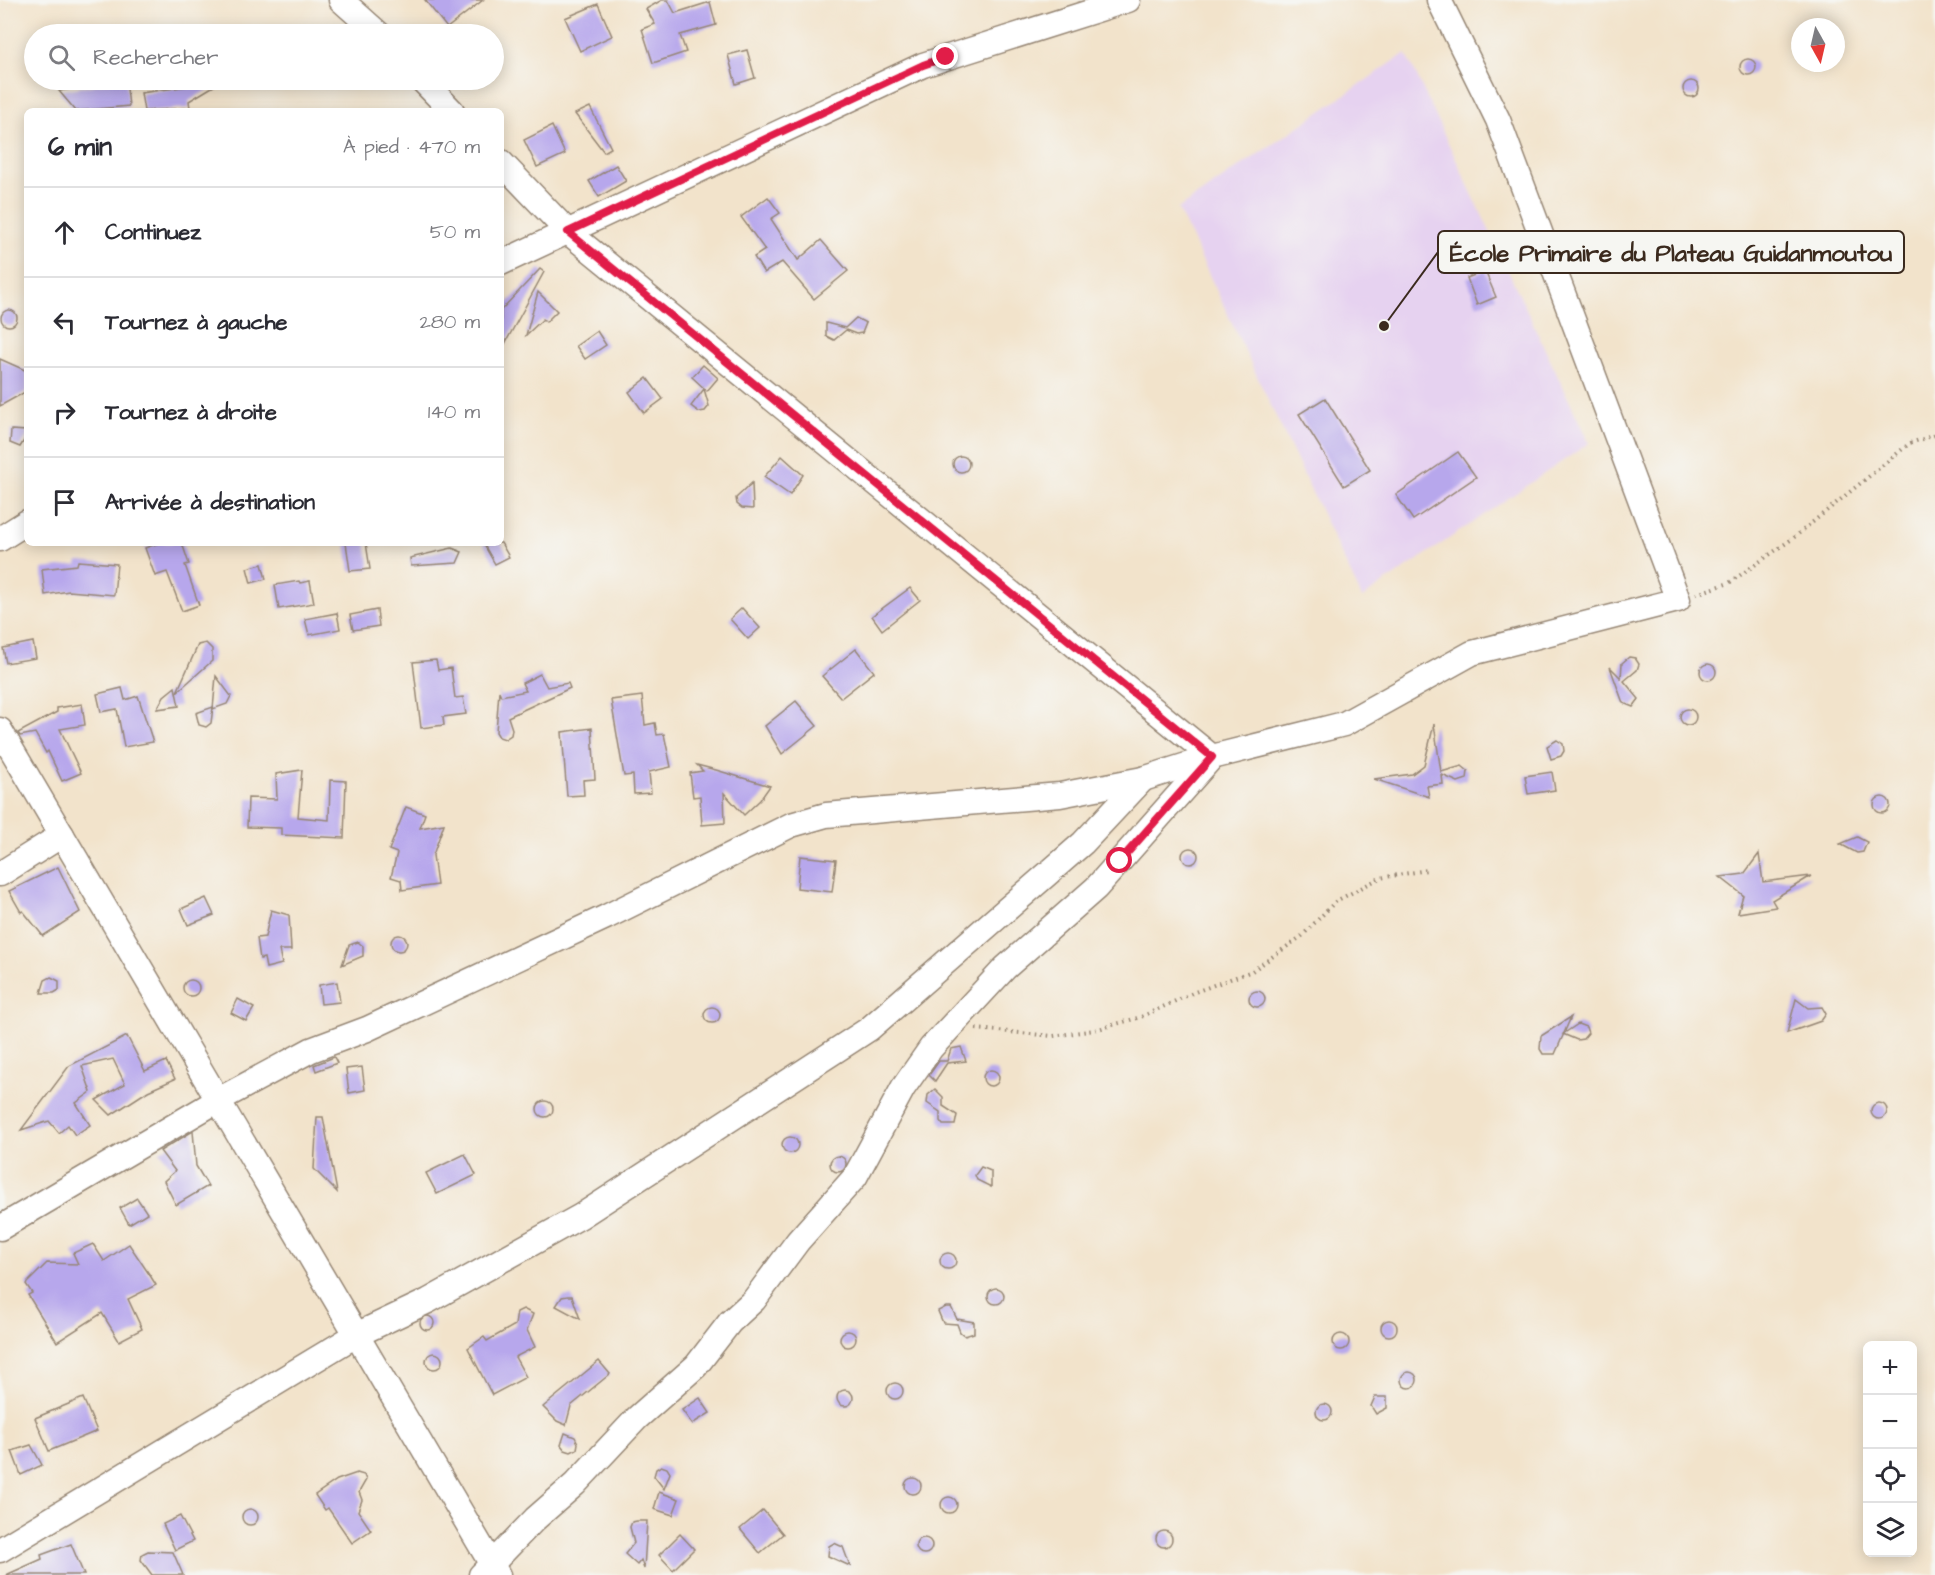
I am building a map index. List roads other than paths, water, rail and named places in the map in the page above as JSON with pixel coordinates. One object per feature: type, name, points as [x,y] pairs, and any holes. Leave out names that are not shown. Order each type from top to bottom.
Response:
[{"type":"street","points":[[341,0],[368,24]]},
{"type":"street","points":[[504,262],[923,65],[1128,0]]},
{"type":"street","points":[[0,1228],[220,1099],[311,1050],[367,1029],[596,922],[791,825],[826,815],[1060,795],[1143,779],[1212,757],[1344,724],[1472,653],[1678,600],[1498,120],[1439,0]]},
{"type":"street","points":[[432,90],[449,108]]},
{"type":"street","points":[[504,165],[568,232],[1212,757]]},
{"type":"street","points":[[0,539],[24,524]]},
{"type":"street","points":[[0,730],[220,1099],[491,1572],[534,1519],[575,1484],[637,1418],[696,1366],[730,1322],[754,1300],[798,1241],[855,1177],[903,1088],[931,1048],[1005,968],[1096,888],[1212,757]]},
{"type":"street","points":[[0,1550],[356,1335],[428,1301],[581,1216],[869,1029],[1083,843],[1143,779]]},
{"type":"street","points":[[0,874],[62,834]]},
{"type":"place","name":"École Primaire du Plateau Guidanmoutou","points":[[1384,326]]}]
